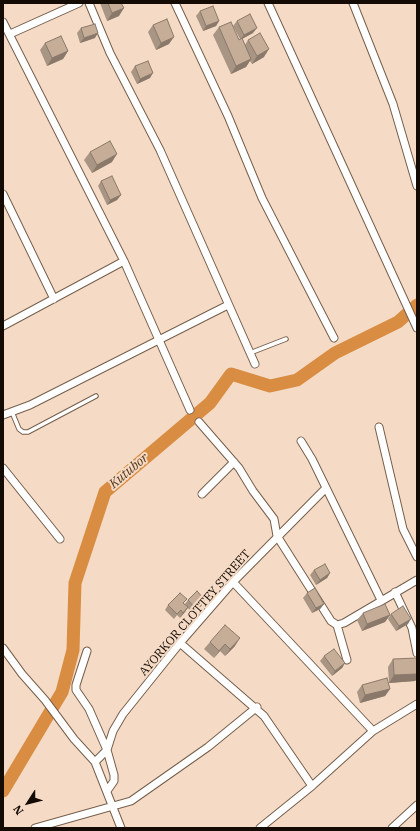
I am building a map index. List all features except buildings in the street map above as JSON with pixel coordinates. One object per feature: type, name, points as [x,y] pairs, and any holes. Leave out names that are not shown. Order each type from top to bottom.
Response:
[{"type":"street","points":[[10,34],[79,3]]},
{"type":"street","points":[[89,3],[110,53],[160,150],[255,364]]},
{"type":"street","points":[[175,3],[228,116],[262,198],[334,338]]},
{"type":"street","points":[[268,3],[417,328]]},
{"type":"street","points":[[353,3],[393,104],[417,186]]},
{"type":"street","points":[[3,22],[124,261],[190,410]]},
{"type":"street","points":[[3,194],[54,299]]},
{"type":"street","points":[[3,326],[124,261]]},
{"type":"street","points":[[3,415],[30,405],[228,304]]},
{"type":"street","points":[[199,422],[234,462],[274,519],[277,536],[331,621],[337,625],[347,660]]},
{"type":"street","points":[[379,427],[403,529],[417,557]]},
{"type":"street","points":[[301,441],[382,600]]},
{"type":"street","points":[[202,494],[234,462]]},
{"type":"street","points":[[3,468],[60,540]]},
{"type":"street","name":"AYORKOR CLOTTEY STREET","points":[[95,762],[107,750],[113,732],[123,714],[180,643],[233,582],[326,488]]},
{"type":"street","points":[[337,625],[344,623],[417,580]]},
{"type":"street","points":[[233,582],[373,732]]},
{"type":"street","points":[[395,592],[412,628],[417,653]]},
{"type":"street","points":[[180,643],[257,707],[272,726],[312,786]]},
{"type":"street","points":[[3,648],[74,739],[95,762],[114,806],[121,828]]},
{"type":"street","points":[[87,652],[76,685],[76,690],[88,709],[107,750],[114,775],[114,781],[107,791]]},
{"type":"street","points":[[260,828],[312,786],[373,732],[417,704]]},
{"type":"street","points":[[35,828],[131,801],[208,747],[257,707]]},
{"type":"street","points":[[392,828],[417,805]]},
{"type":"lane","points":[[250,353],[286,339]]},
{"type":"lane","points":[[12,412],[19,429],[23,432],[28,432],[96,396]]},
{"type":"waterway","name":"Kutubor","points":[[3,791],[62,692],[73,650],[75,583],[105,492],[210,403],[231,374],[270,386],[297,380],[335,353],[398,322],[417,305]]}]
